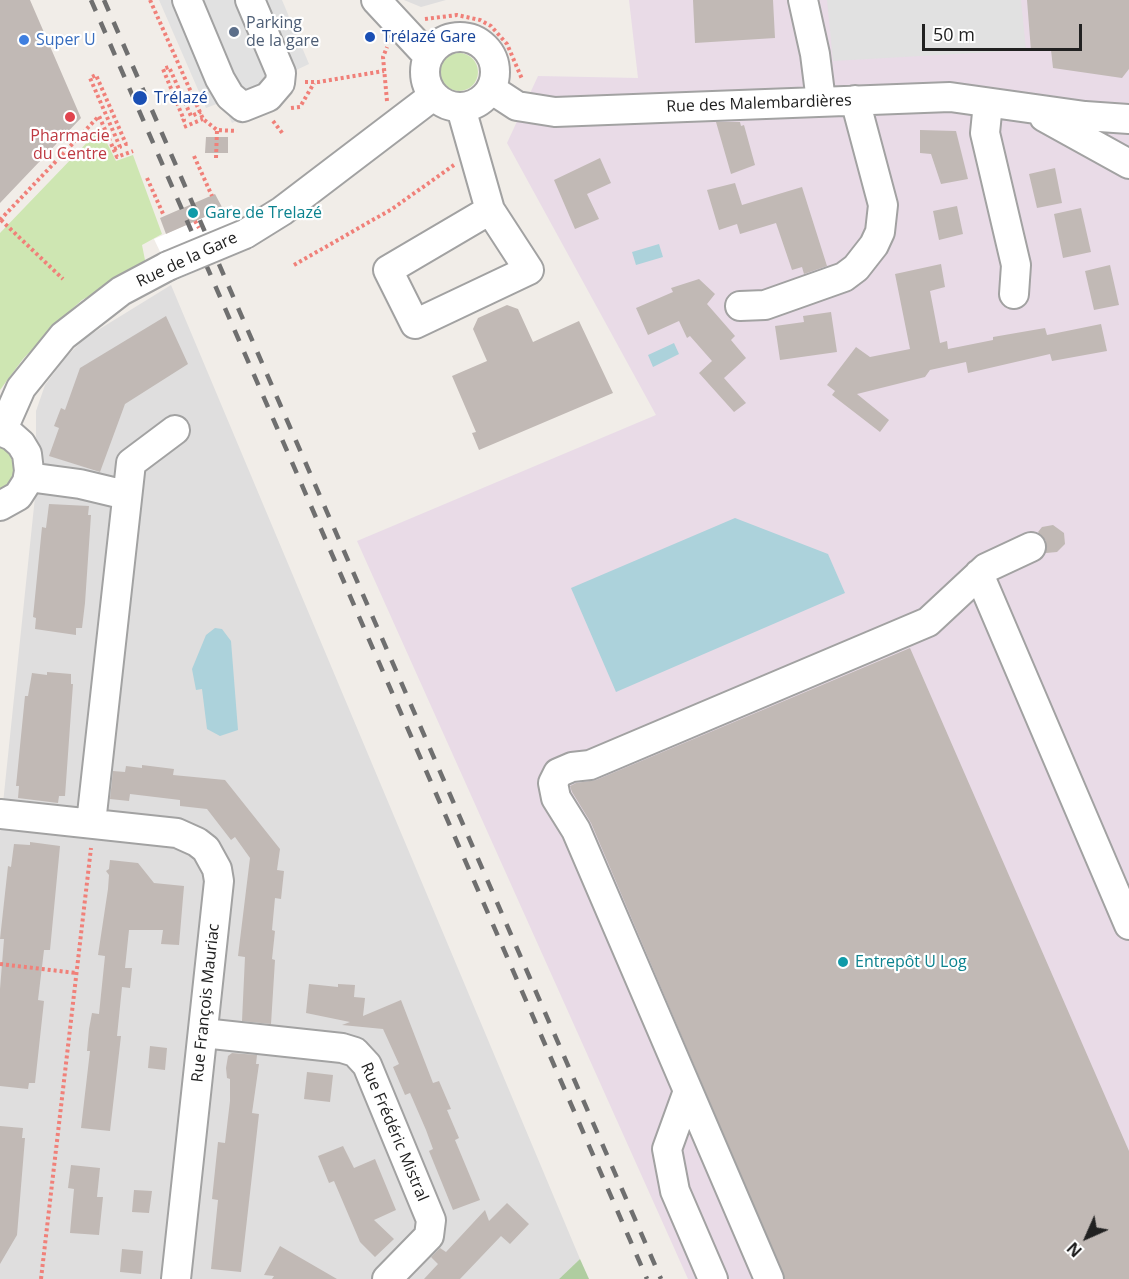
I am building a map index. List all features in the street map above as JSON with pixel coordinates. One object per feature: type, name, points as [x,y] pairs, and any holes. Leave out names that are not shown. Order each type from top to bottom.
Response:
[{"type":"street","points":[[187,0],[230,96],[243,107],[268,97],[280,83],[281,73],[250,0]]},
{"type":"street","points":[[376,0],[428,56]]},
{"type":"street","points":[[803,0],[815,54],[821,101]]},
{"type":"street","points":[[449,38],[466,38],[476,41],[485,48],[494,62],[495,79],[491,89],[481,101],[461,108],[446,105],[433,96],[424,77],[428,56],[435,47],[449,38]]},
{"type":"street","name":"Rue des Malembardières","points":[[491,89],[517,106],[555,112],[950,97],[1032,109],[1129,119]]},
{"type":"street","name":"Rue de la Gare","points":[[1,431],[21,388],[63,336],[121,291],[168,266],[244,234],[282,211],[433,96]]},
{"type":"street","points":[[740,306],[765,304],[844,277],[856,268],[874,245],[880,232],[883,205],[855,100]]},
{"type":"street","points":[[988,103],[985,133],[1016,265],[1014,294]]},
{"type":"street","points":[[461,108],[489,210],[529,270],[415,324],[388,270],[489,210]]},
{"type":"street","name":"Rue des Malembardières","points":[[1032,109],[1129,164]]},
{"type":"street","points":[[91,832],[131,463],[175,430]]},
{"type":"street","points":[[0,506],[18,496],[28,477],[29,465],[24,449],[17,440],[1,431]]},
{"type":"street","points":[[28,477],[80,484],[126,495]]},
{"type":"street","points":[[769,1279],[576,830],[556,798],[553,783],[558,773],[572,767],[590,765],[928,622],[986,568],[1031,547]]},
{"type":"street","points":[[979,574],[1129,925]]},
{"type":"street","name":"Rue François Mauriac","points":[[0,814],[91,832],[177,833],[198,842],[213,859],[219,881],[203,1033],[182,1278]]},
{"type":"street","name":"Rue Frédéric Mistral","points":[[203,1033],[342,1048],[355,1052],[368,1065],[431,1220],[429,1236],[387,1279]]},
{"type":"street","points":[[688,1091],[667,1149],[675,1191],[713,1279]]},
{"type":"path","points":[[150,0],[204,119],[217,130]]},
{"type":"path","points":[[420,18],[457,15],[480,20],[491,26],[507,44],[524,82]]},
{"type":"path","points":[[387,100],[383,57],[388,46]]},
{"type":"path","points":[[182,121],[184,120],[163,69],[169,67],[191,116],[201,112]]},
{"type":"path","points":[[281,73],[290,81],[314,83],[384,71]]},
{"type":"path","points":[[114,149],[120,147],[90,78],[96,75],[126,144],[130,143]]},
{"type":"path","points":[[63,279],[0,219],[99,116],[117,157],[133,151]]},
{"type":"path","points":[[269,116],[283,134]]},
{"type":"path","points":[[184,128],[204,119]]},
{"type":"path","points":[[294,265],[392,209],[472,150]]},
{"type":"path","points":[[194,156],[212,196]]},
{"type":"path","points":[[147,178],[164,216]]},
{"type":"path","points":[[41,1279],[91,832]]},
{"type":"path","points":[[0,964],[76,973]]},
{"type":"shaded area","name":"Parking de la gare","points":[[159,0],[282,0],[309,64],[292,72],[277,102],[232,123],[222,102],[206,108]]},
{"type":"shaded area","points":[[404,0],[446,0],[421,7]]},
{"type":"shaded area","points":[[629,0],[1129,0],[1129,1279],[688,1279],[357,541],[656,415],[507,143],[538,76],[638,78]]},
{"type":"shaded area","points":[[827,0],[1021,0],[1026,50],[833,61]]},
{"type":"shaded area","points":[[171,285],[580,1259],[559,1279],[0,1279],[0,832],[40,449],[36,437],[36,411],[45,385],[66,357],[85,338]]},
{"type":"green space","points":[[459,53],[473,58],[478,72],[473,86],[459,91],[445,86],[440,72],[445,58]]},
{"type":"green space","points":[[100,129],[116,161],[133,155],[162,234],[142,245],[146,265],[82,300],[23,359],[0,390],[0,233]]},
{"type":"green space","points":[[0,445],[8,450],[15,468],[10,484],[0,492]]},
{"type":"green space","points":[[580,1259],[589,1279],[559,1279]]},
{"type":"water","points":[[659,244],[663,257],[636,265],[632,252]]},
{"type":"water","points":[[674,343],[679,354],[653,367],[648,355]]},
{"type":"water","points":[[735,518],[828,554],[845,593],[616,692],[571,588]]},
{"type":"water","points":[[215,628],[222,629],[231,641],[238,730],[220,736],[207,729],[202,689],[196,690],[192,669],[206,635]]},
{"type":"pier","points":[[232,205],[251,247],[174,281],[154,239]]},
{"type":"building","points":[[0,0],[30,0],[81,118],[0,203]]},
{"type":"building","points":[[693,0],[773,0],[775,38],[695,43]]},
{"type":"building","points":[[1027,0],[1129,0],[1129,69],[1122,78],[1053,68],[1051,50],[1031,51]]},
{"type":"building","points":[[716,122],[740,122],[741,126],[744,125],[755,165],[731,174]]},
{"type":"building","points":[[920,130],[956,131],[968,179],[941,184],[931,154],[920,153]]},
{"type":"building","points":[[206,137],[228,137],[228,153],[205,153]]},
{"type":"building","points":[[600,158],[611,183],[587,194],[599,219],[575,229],[554,180]]},
{"type":"building","points":[[1055,168],[1062,203],[1037,208],[1029,174]]},
{"type":"building","points":[[735,183],[742,205],[802,187],[827,266],[804,274],[802,267],[792,270],[776,223],[740,234],[737,224],[719,230],[707,190]]},
{"type":"building","name":"Gare de Trelazé","points":[[215,194],[223,209],[166,234],[160,218]]},
{"type":"building","points":[[957,206],[963,234],[939,240],[933,211]]},
{"type":"building","points":[[1081,208],[1091,252],[1063,258],[1054,214]]},
{"type":"building","points":[[941,264],[945,287],[930,291],[940,343],[947,341],[948,349],[993,340],[993,337],[1045,328],[1047,335],[1101,324],[1107,351],[1052,361],[1050,354],[968,373],[966,362],[930,370],[925,377],[857,394],[889,420],[880,432],[832,395],[835,391],[827,385],[856,347],[870,357],[910,349],[895,274]]},
{"type":"building","points":[[1110,265],[1119,305],[1094,310],[1085,271]]},
{"type":"building","points":[[699,279],[715,294],[707,304],[735,336],[731,340],[746,358],[724,378],[746,403],[734,412],[699,373],[712,361],[690,336],[687,338],[679,321],[648,335],[636,308],[673,292],[671,288]]},
{"type":"building","points":[[507,305],[518,309],[533,342],[579,321],[613,393],[479,450],[472,433],[476,432],[452,376],[487,361],[473,329],[478,318]]},
{"type":"building","points":[[831,312],[837,352],[780,360],[775,326],[804,322],[803,316]]},
{"type":"building","points":[[166,316],[188,364],[125,404],[100,472],[49,456],[59,428],[54,426],[61,408],[65,410],[80,368]]},
{"type":"building","points":[[49,504],[89,506],[88,515],[91,515],[82,628],[76,628],[76,635],[35,629],[36,618],[33,617],[42,527],[46,528]]},
{"type":"building","points":[[1053,525],[1064,533],[1065,544],[1057,552],[1046,553],[1046,541],[1038,532],[1042,527]]},
{"type":"building","name":"Entrepôt U Log","points":[[910,648],[1129,1151],[1129,1279],[785,1279],[591,823],[572,792],[570,786],[576,783],[596,780]]},
{"type":"building","points":[[47,672],[71,674],[71,684],[73,684],[65,796],[59,796],[58,803],[18,798],[19,786],[16,786],[25,696],[28,696],[32,673],[47,675]]},
{"type":"building","points":[[142,765],[174,769],[173,775],[225,780],[280,849],[277,870],[284,871],[281,899],[275,898],[272,930],[275,931],[272,959],[275,960],[271,1024],[242,1021],[245,957],[238,956],[250,858],[235,837],[231,840],[207,809],[180,806],[180,800],[130,794],[129,801],[110,799],[113,771],[125,772],[126,766],[142,768]]},
{"type":"building","points":[[30,842],[60,846],[50,950],[44,950],[38,1000],[44,1001],[35,1083],[29,1083],[28,1089],[0,1086],[0,989],[4,939],[0,939],[8,866],[11,867],[14,844],[30,845]]},
{"type":"building","points":[[110,860],[138,863],[154,883],[184,886],[179,945],[161,944],[163,930],[129,930],[125,968],[132,968],[130,988],[122,987],[117,1036],[121,1036],[110,1131],[81,1128],[90,1051],[87,1051],[89,1029],[92,1013],[99,1014],[105,956],[98,955],[108,889],[109,875],[106,871],[109,869]]},
{"type":"building","points":[[309,984],[338,987],[338,984],[355,985],[354,997],[365,998],[363,1016],[401,1000],[433,1083],[439,1081],[451,1109],[447,1110],[459,1138],[455,1140],[480,1200],[453,1210],[429,1151],[433,1149],[426,1130],[410,1093],[405,1095],[393,1067],[399,1064],[383,1029],[342,1025],[350,1022],[306,1013]]},
{"type":"building","points":[[150,1046],[167,1048],[165,1070],[148,1068]]},
{"type":"building","points":[[232,1053],[257,1055],[256,1064],[259,1064],[252,1113],[259,1114],[241,1272],[211,1269],[218,1200],[212,1199],[218,1142],[225,1143],[230,1101],[230,1079],[227,1078],[226,1068],[228,1056]]},
{"type":"building","points":[[307,1072],[333,1075],[330,1102],[304,1099]]},
{"type":"building","points":[[0,1126],[23,1128],[22,1138],[25,1138],[17,1235],[0,1264]]},
{"type":"building","points":[[343,1146],[354,1168],[375,1159],[396,1210],[374,1220],[394,1239],[375,1257],[360,1242],[334,1181],[329,1183],[318,1156]]},
{"type":"building","points":[[71,1165],[100,1168],[97,1197],[103,1197],[99,1235],[70,1233],[74,1189],[68,1188]]},
{"type":"building","points":[[134,1190],[152,1191],[149,1213],[132,1212]]},
{"type":"building","points":[[507,1203],[529,1224],[510,1244],[501,1236],[460,1279],[424,1279],[438,1264],[431,1257],[440,1248],[446,1252],[485,1210],[489,1221]]},
{"type":"building","points":[[280,1246],[337,1279],[272,1279],[274,1276],[264,1275]]},
{"type":"building","points":[[122,1249],[143,1251],[141,1274],[120,1272]]},
{"type":"railway","points":[[91,0],[647,1279]]},
{"type":"railway","points":[[104,0],[661,1279]]},
{"type":"place","name":"Parking de la gare","points":[[234,32]]},
{"type":"place","name":"Trélazé Gare","points":[[370,37]]},
{"type":"place","name":"Super U","points":[[24,40]]},
{"type":"place","name":"Trélazé","points":[[140,98]]},
{"type":"place","name":"Pharmacie du Centre","points":[[70,117]]},
{"type":"place","name":"Gare de Trelazé","points":[[193,213]]},
{"type":"place","name":"Entrepôt U Log","points":[[843,962]]}]
